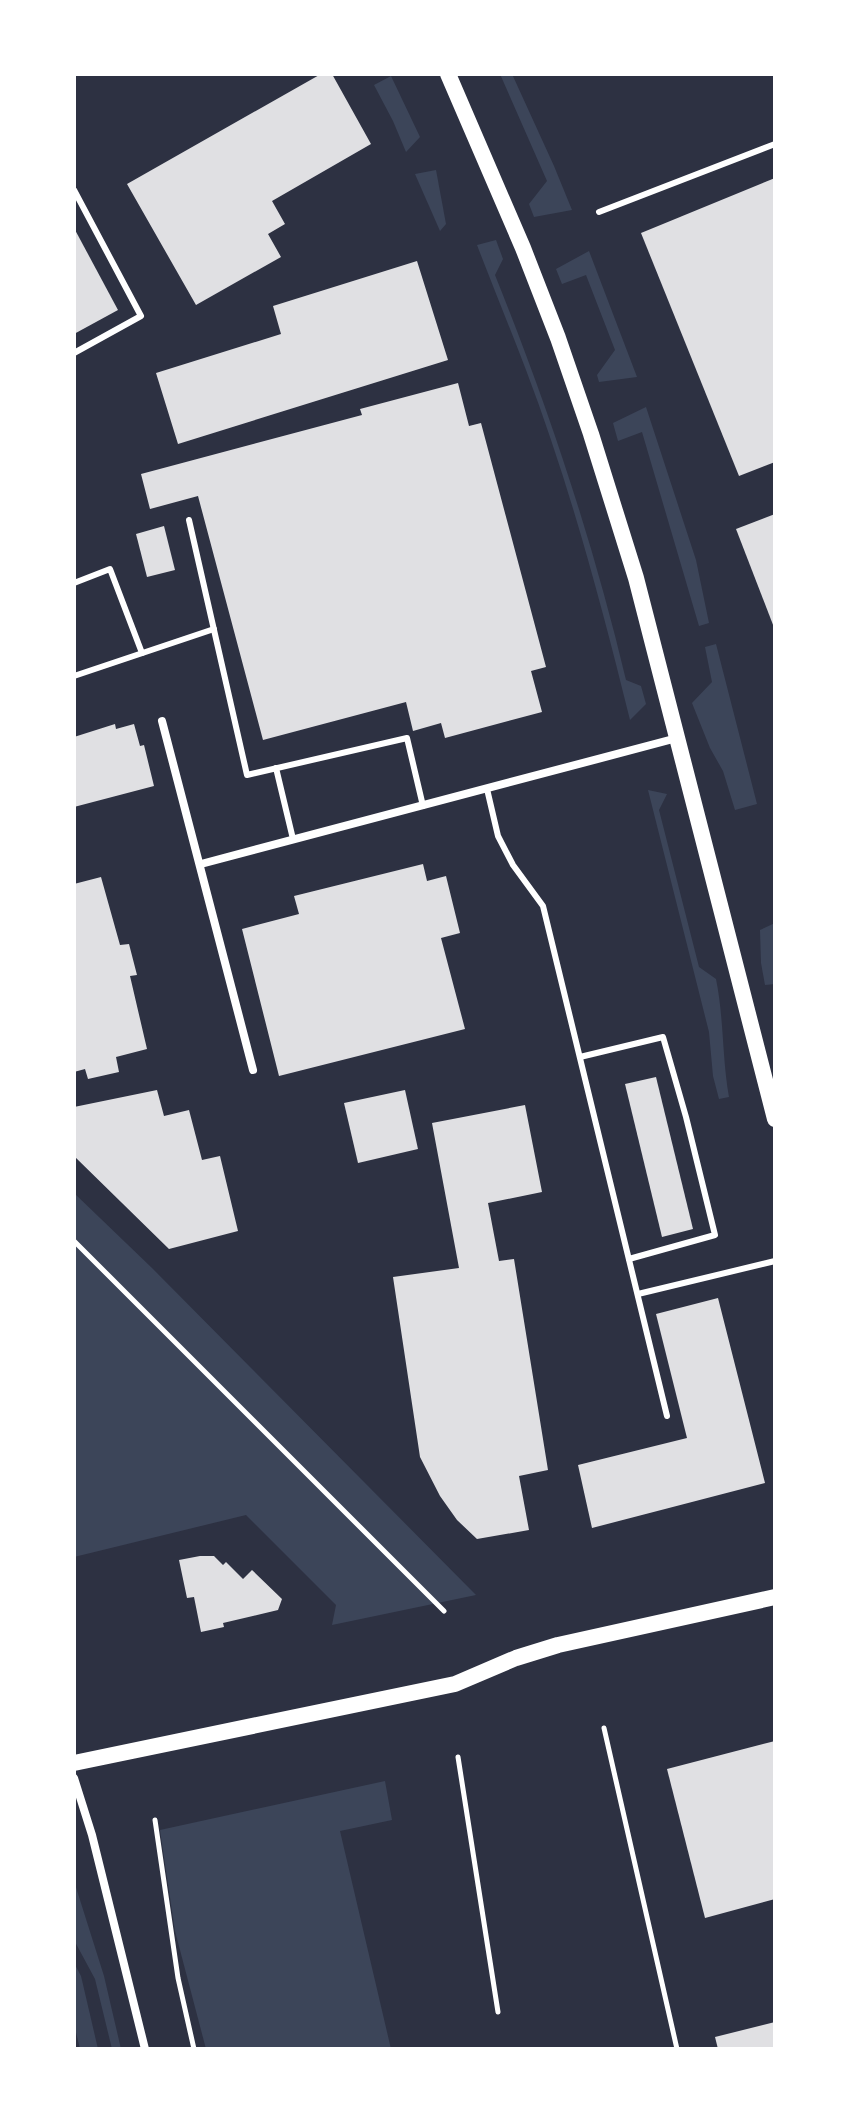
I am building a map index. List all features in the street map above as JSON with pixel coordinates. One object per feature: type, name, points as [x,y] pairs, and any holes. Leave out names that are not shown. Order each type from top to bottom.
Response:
[{"type":"main road","points":[[448,74],[523,248],[563,352],[636,578],[775,1119]]},
{"type":"main road","points":[[74,1763],[455,1684],[516,1658],[558,1645],[775,1597]]},
{"type":"street","points":[[162,721],[253,1070]]},
{"type":"street","points":[[201,864],[678,738]]},
{"type":"street","points":[[74,1778],[92,1835],[145,2049]]},
{"type":"lane","points":[[599,212],[775,144]]},
{"type":"lane","points":[[74,190],[141,316],[74,353]]},
{"type":"lane","points":[[189,520],[247,775],[407,738],[423,806]]},
{"type":"lane","points":[[74,583],[110,569],[142,653]]},
{"type":"lane","points":[[74,676],[214,629]]},
{"type":"lane","points":[[276,768],[293,839]]},
{"type":"lane","points":[[487,789],[498,836],[513,865],[543,906],[667,1416]]},
{"type":"lane","points":[[580,1057],[663,1037],[715,1235],[629,1259]]},
{"type":"lane","points":[[638,1294],[775,1261]]},
{"type":"path","points":[[74,1241],[444,1611]]},
{"type":"path","points":[[604,1728],[677,2049]]},
{"type":"path","points":[[458,1757],[498,2012]]},
{"type":"path","points":[[155,1820],[178,1978],[194,2049]]},
{"type":"shaded area","points":[[500,74],[512,74],[572,210],[534,217],[529,204],[547,181]]},
{"type":"shaded area","points":[[391,76],[420,137],[406,152],[374,85]]},
{"type":"shaded area","points":[[436,170],[446,224],[440,231],[415,174]]},
{"type":"shaded area","points":[[496,240],[503,259],[495,275],[568,475],[626,680],[641,686],[646,704],[630,720],[570,499],[526,370],[477,245]]},
{"type":"shaded area","points":[[589,251],[637,377],[599,382],[597,375],[615,350],[586,275],[562,284],[556,269]]},
{"type":"shaded area","points":[[646,407],[696,560],[709,623],[699,626],[642,432],[618,441],[613,423]]},
{"type":"shaded area","points":[[716,644],[757,804],[735,810],[723,771],[692,703],[712,682],[705,647]]},
{"type":"shaded area","points":[[648,790],[667,794],[659,810],[699,967],[716,979],[729,1097],[719,1099],[713,1076],[709,1032]]},
{"type":"shaded area","points":[[775,923],[775,984],[765,985],[760,930]]},
{"type":"shaded area","points":[[74,1193],[476,1595],[332,1625],[336,1605],[246,1515],[74,1557]]},
{"type":"shaded area","points":[[385,1781],[392,1820],[340,1831],[391,2049],[206,2049],[175,1931],[160,1830]]},
{"type":"shaded area","points":[[74,1881],[104,1976],[121,2049],[112,2049],[95,1979],[74,1940]]},
{"type":"shaded area","points":[[74,1963],[81,1976],[98,2049],[80,2049],[74,2024]]},
{"type":"building","points":[[321,74],[332,74],[371,144],[272,201],[285,224],[268,234],[281,257],[196,305],[127,184]]},
{"type":"building","points":[[775,178],[775,462],[739,476],[641,233]]},
{"type":"building","points":[[74,228],[118,310],[74,334]]},
{"type":"building","points":[[417,261],[448,360],[178,444],[156,373],[281,334],[273,306]]},
{"type":"building","points":[[458,383],[469,426],[481,423],[546,667],[531,671],[542,712],[445,738],[441,723],[413,731],[406,702],[263,740],[198,496],[150,509],[141,474],[362,415],[360,409]]},
{"type":"building","points":[[775,514],[775,630],[736,529]]},
{"type":"building","points":[[164,526],[175,570],[147,577],[136,534]]},
{"type":"building","points":[[115,724],[116,729],[134,724],[140,746],[144,745],[154,786],[74,807],[74,737]]},
{"type":"building","points":[[423,864],[427,881],[446,876],[460,933],[441,938],[465,1029],[279,1076],[242,929],[299,914],[294,896]]},
{"type":"building","points":[[101,877],[120,945],[129,944],[137,975],[130,976],[147,1049],[116,1057],[119,1072],[88,1079],[85,1069],[74,1072],[74,884]]},
{"type":"building","points":[[656,1077],[693,1229],[662,1237],[625,1084]]},
{"type":"building","points":[[157,1090],[164,1116],[189,1110],[202,1160],[220,1156],[238,1231],[169,1249],[74,1156],[74,1107]]},
{"type":"building","points":[[405,1090],[418,1149],[358,1163],[344,1103]]},
{"type":"building","points":[[525,1105],[542,1192],[488,1203],[499,1261],[514,1259],[548,1470],[519,1476],[529,1530],[477,1539],[457,1520],[440,1496],[420,1457],[393,1277],[459,1268],[432,1123]]},
{"type":"building","points":[[718,1298],[765,1483],[592,1528],[578,1465],[687,1438],[656,1314]]},
{"type":"building","points":[[214,1556],[223,1565],[226,1562],[243,1579],[252,1570],[282,1599],[278,1610],[223,1623],[224,1627],[201,1632],[194,1597],[187,1598],[179,1560]]},
{"type":"building","points":[[775,1741],[775,1899],[705,1918],[667,1769]]},
{"type":"building","points":[[775,2022],[775,2049],[718,2049],[715,2037]]}]
